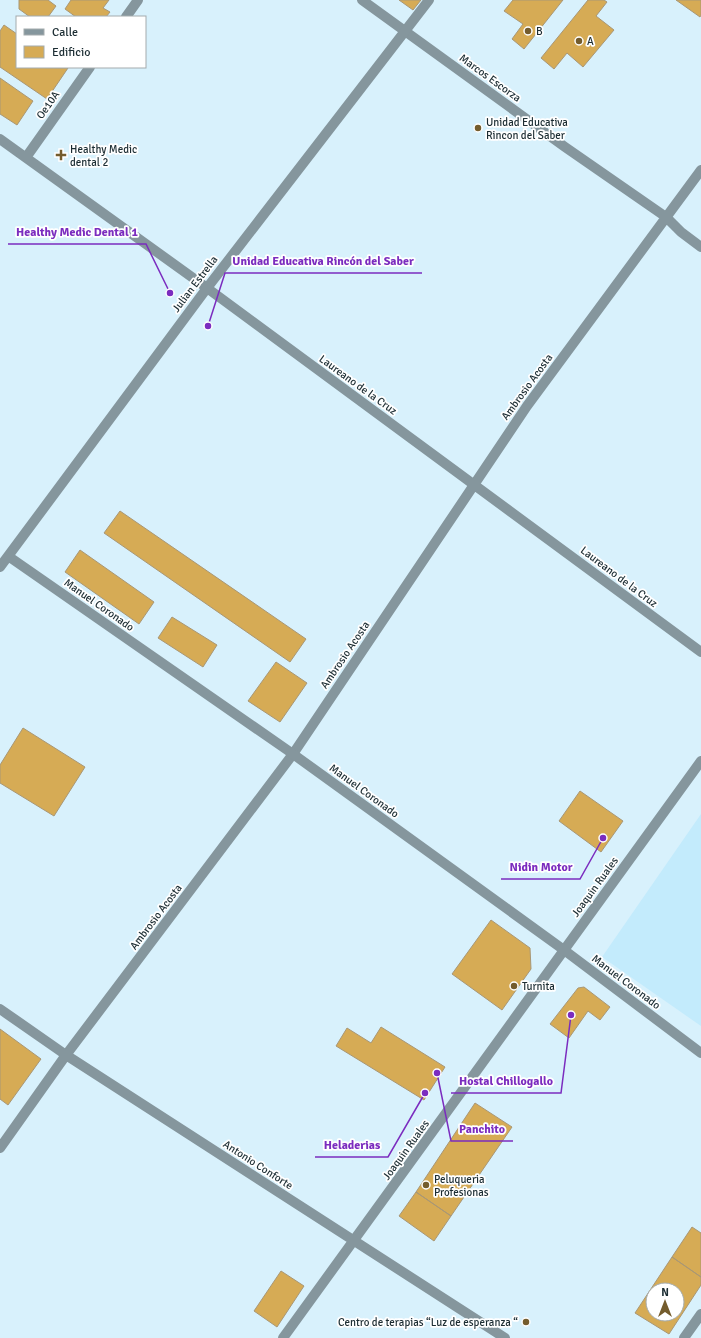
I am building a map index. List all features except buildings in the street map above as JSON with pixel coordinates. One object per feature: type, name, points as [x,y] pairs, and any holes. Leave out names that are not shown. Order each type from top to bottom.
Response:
[{"type":"street","points":[[127,16],[138,0]]},
{"type":"street","name":"Marcos Escorza","points":[[362,0],[666,217],[681,232],[701,247]]},
{"type":"street","name":"Julian Estrella","points":[[0,567],[207,288],[429,0]]},
{"type":"street","name":"Oe10A","points":[[26,156],[89,68]]},
{"type":"street","name":"Laureano de la Cruz","points":[[0,139],[26,156],[207,288],[701,652]]},
{"type":"street","name":"Ambrosio Acosta","points":[[0,1148],[66,1055],[293,754],[475,485],[526,406],[701,170]]},
{"type":"street","name":"Manuel Coronado","points":[[8,556],[293,754],[564,950],[701,1053]]},
{"type":"street","name":"Joaquin Ruales","points":[[283,1338],[701,761]]},
{"type":"street","name":"Antonio Conforte","points":[[0,1009],[66,1055],[505,1338]]},
{"type":"street","points":[[684,1338],[701,1314]]},
{"type":"shaded area","points":[[701,814],[701,1026],[602,957]]},
{"type":"place","name":"B","points":[[528,31]]},
{"type":"place","name":"A","points":[[579,41]]},
{"type":"place","name":"Unidad Educativa Rincon del Saber","points":[[478,128]]},
{"type":"place","name":"Healthy Medic dental 2","points":[[61,155]]},
{"type":"place","name":"Healthy Medic Dental 1","points":[[170,293]]},
{"type":"place","name":"Unidad Educativa Rincón del Saber","points":[[208,326]]},
{"type":"place","name":"Nidin Motor","points":[[603,838]]},
{"type":"place","name":"Turnita","points":[[514,986]]},
{"type":"place","name":"Hostal Chillogallo","points":[[571,1015]]},
{"type":"place","name":"Panchito","points":[[437,1073]]},
{"type":"place","name":"Heladerias","points":[[425,1093]]},
{"type":"place","name":"Peluqueria Profesionas","points":[[426,1185]]},
{"type":"place","name":"Centro de terapias “Luz de esperanza “","points":[[526,1322]]}]
